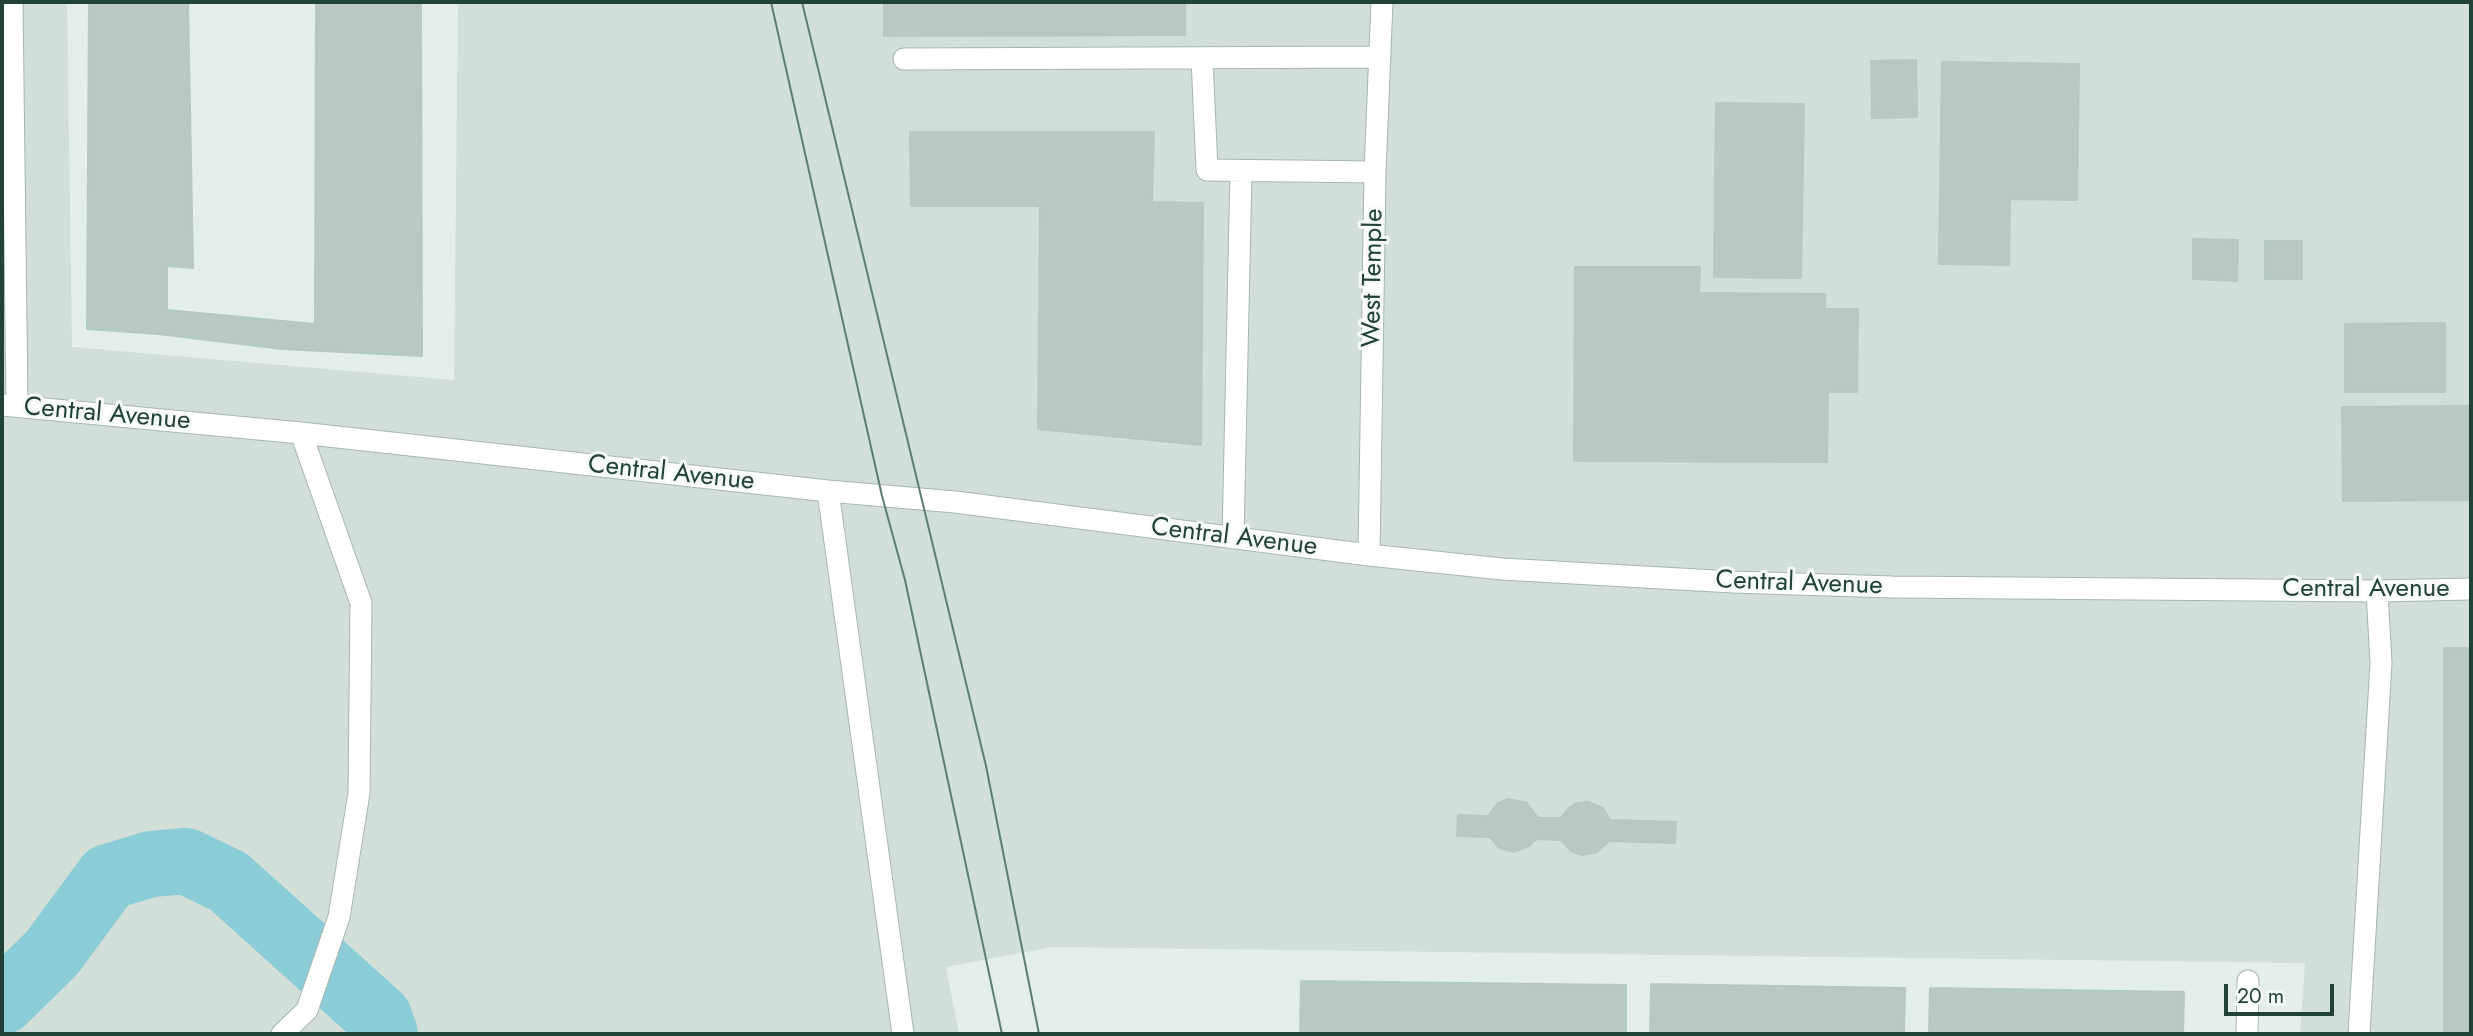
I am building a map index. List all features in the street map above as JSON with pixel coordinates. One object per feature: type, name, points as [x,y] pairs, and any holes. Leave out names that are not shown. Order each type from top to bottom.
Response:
[{"type":"street","points":[[10,406],[8,133],[12,2]]},
{"type":"street","name":"West Temple","points":[[1369,555],[1375,172],[1382,2]]},
{"type":"street","points":[[904,60],[1380,57]]},
{"type":"street","points":[[1202,58],[1207,170],[1375,172]]},
{"type":"street","points":[[1233,538],[1241,171]]},
{"type":"street","name":"Central Avenue","points":[[10,406],[301,433],[828,491],[955,502],[1369,555],[1502,569],[1734,582],[1892,587],[2377,591],[2471,589]]},
{"type":"street","points":[[282,1034],[307,1010],[339,917],[359,793],[360,603],[301,433]]},
{"type":"street","points":[[828,491],[903,1034]]},
{"type":"street","points":[[2359,1034],[2381,663],[2377,591]]},
{"type":"street","points":[[2247,1034],[2248,981]]},
{"type":"shaded area","points":[[2,2],[67,2],[72,347],[454,380],[458,2],[2471,2],[2471,1034],[2300,1034],[2305,963],[1053,947],[946,967],[959,1034],[2,1034]]},
{"type":"building","points":[[89,2],[188,2],[193,268],[167,266],[167,310],[315,324],[316,2],[421,2],[422,356],[282,349],[158,334],[87,329]]},
{"type":"building","points":[[884,2],[1185,2],[1185,35],[884,36]]},
{"type":"building","points":[[1916,60],[1917,117],[1872,118],[1871,61]]},
{"type":"building","points":[[1942,62],[2079,64],[2077,200],[2010,199],[2009,265],[1939,264]]},
{"type":"building","points":[[1716,103],[1804,104],[1801,278],[1714,277]]},
{"type":"building","points":[[910,132],[1154,132],[1152,202],[1203,203],[1201,445],[1038,429],[1040,206],[911,206]]},
{"type":"building","points":[[2193,239],[2238,240],[2237,281],[2193,279]]},
{"type":"building","points":[[2265,241],[2302,241],[2302,279],[2265,279]]},
{"type":"building","points":[[1575,267],[1700,267],[1699,293],[1825,294],[1825,309],[1858,309],[1857,392],[1828,392],[1827,462],[1574,461]]},
{"type":"building","points":[[2445,323],[2445,392],[2345,392],[2345,324]]},
{"type":"building","points":[[2471,406],[2471,500],[2343,501],[2342,407]]},
{"type":"building","points":[[2444,648],[2471,648],[2471,1034],[2444,1034]]},
{"type":"building","points":[[1508,799],[1527,803],[1538,818],[1561,818],[1570,807],[1588,802],[1603,808],[1610,820],[1676,822],[1675,843],[1609,841],[1597,852],[1582,855],[1571,851],[1561,840],[1536,839],[1529,846],[1514,852],[1499,848],[1490,837],[1457,836],[1458,815],[1488,816],[1497,804]]},
{"type":"building","points":[[1301,981],[1626,985],[1626,1034],[1300,1034]]},
{"type":"building","points":[[1651,984],[1905,988],[1904,1034],[1650,1034]]},
{"type":"building","points":[[1930,988],[2184,992],[2183,1034],[1929,1034]]},
{"type":"waterway","points":[[2,1002],[52,953],[108,877],[151,864],[186,861],[229,882],[379,1017],[385,1034]]},
{"type":"tram line","points":[[771,2],[882,496],[905,580],[1002,1034]]},
{"type":"tram line","points":[[802,2],[986,766],[1039,1034]]}]
